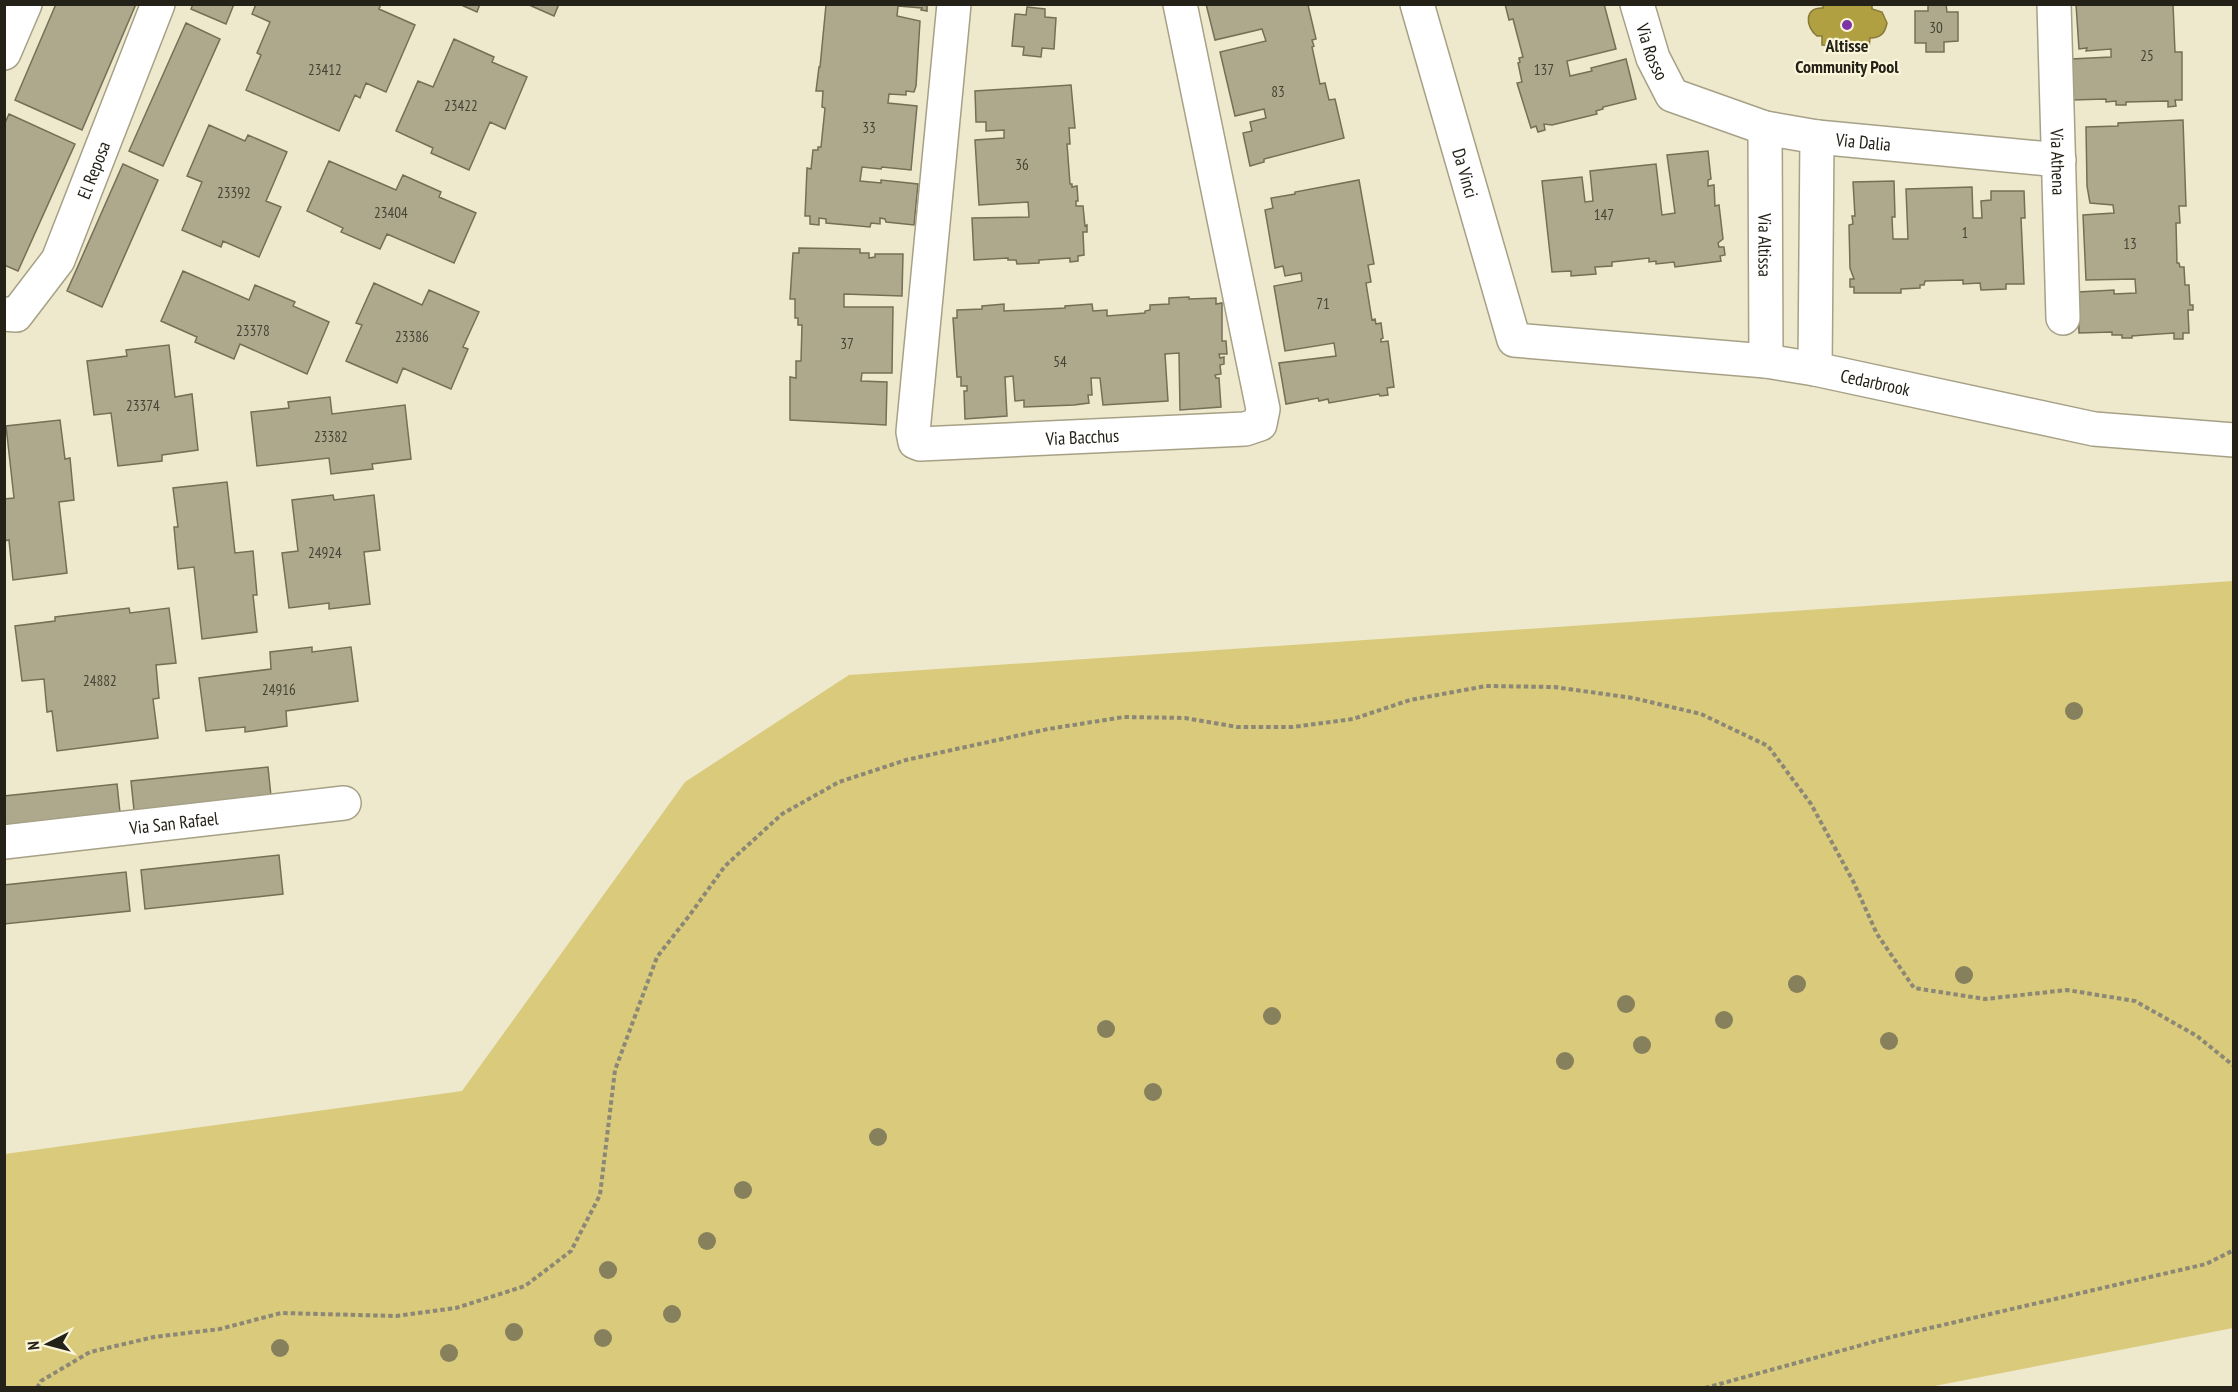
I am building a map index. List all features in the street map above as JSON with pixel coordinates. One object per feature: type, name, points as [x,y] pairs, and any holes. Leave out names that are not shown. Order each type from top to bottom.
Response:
[{"type":"street","points":[[4,52],[25,4]]},
{"type":"street","name":"El Reposa","points":[[4,314],[16,315],[58,260],[158,4]]},
{"type":"street","name":"Via Bacchus","points":[[954,4],[913,432],[915,442],[920,444],[1245,429],[1260,424],[1263,409],[1180,4]]},
{"type":"street","name":"Da Vinci","points":[[1417,4],[1514,340]]},
{"type":"street","name":"Via Rosso","points":[[1637,4],[1653,58],[1672,94]]},
{"type":"street","name":"Via Athena","points":[[2054,4],[2063,318]]},
{"type":"street","name":"Via Dalia","points":[[1672,94],[1765,128],[1817,137],[2058,160]]},
{"type":"street","name":"Via Altissa","points":[[1765,128],[1766,362]]},
{"type":"street","points":[[1815,369],[1817,137]]},
{"type":"street","name":"Cedarbrook","points":[[1514,340],[1766,362],[1815,369],[2094,429],[2234,440]]},
{"type":"street","name":"Via San Rafael","points":[[4,842],[344,802]]},
{"type":"path","points":[[37,1388],[41,1381],[90,1352],[154,1337],[220,1329],[281,1313],[396,1316],[456,1308],[525,1286],[571,1251],[600,1195],[615,1070],[657,957],[725,866],[782,814],[839,782],[928,755],[1048,729],[1124,717],[1185,718],[1237,727],[1293,727],[1353,718],[1410,700],[1485,686],[1554,687],[1633,698],[1701,714],[1768,746],[1811,804],[1853,881],[1877,934],[1914,988],[1985,999],[2067,990],[2135,1001],[2197,1036],[2234,1066]]},
{"type":"path","points":[[1705,1388],[1891,1337],[2206,1264],[2234,1250]]},
{"type":"shaded area","name":"Altisse Community Pool","points":[[1872,4],[1872,9],[1882,12],[1887,23],[1882,34],[1870,38],[1869,48],[1822,45],[1822,36],[1817,36],[1810,28],[1808,18],[1810,14],[1812,11],[1823,8],[1823,5]]},
{"type":"shaded area","points":[[2233,581],[2233,1328],[1924,1388],[5,1387],[5,1154],[462,1091],[685,782],[849,675]]},
{"type":"building","points":[[56,4],[136,4],[82,130],[15,100]]},
{"type":"building","points":[[193,4],[234,4],[226,24],[191,9]]},
{"type":"building","points":[[256,4],[381,4],[379,9],[415,25],[386,92],[366,83],[360,98],[355,95],[339,131],[246,90],[261,55],[257,53],[270,22],[252,14]]},
{"type":"building","points":[[459,4],[480,4],[477,12]]},
{"type":"building","points":[[527,4],[559,4],[554,16]]},
{"type":"building","points":[[927,4],[927,11],[921,10],[922,8],[898,6],[897,16],[920,21],[916,86],[914,92],[906,91],[906,95],[889,94],[888,103],[917,106],[911,170],[862,167],[860,181],[881,183],[881,180],[918,184],[914,225],[886,222],[885,219],[880,218],[880,224],[871,223],[870,227],[826,223],[826,219],[819,218],[819,225],[810,224],[810,216],[805,216],[807,168],[811,169],[813,150],[821,147],[825,108],[822,107],[823,91],[816,91],[826,5]]},
{"type":"building","points":[[1206,4],[1308,5],[1316,39],[1312,40],[1314,46],[1312,47],[1320,84],[1325,83],[1329,100],[1335,99],[1344,138],[1264,159],[1264,162],[1250,166],[1243,133],[1252,131],[1250,122],[1266,118],[1264,109],[1235,116],[1220,52],[1266,41],[1262,29],[1215,40]]},
{"type":"building","points":[[1505,4],[1604,4],[1616,49],[1567,61],[1570,76],[1626,59],[1636,99],[1603,107],[1596,111],[1597,114],[1552,125],[1544,124],[1545,130],[1538,132],[1536,126],[1531,128],[1517,83],[1522,82],[1518,63],[1519,58],[1523,57],[1513,19],[1509,20]]},
{"type":"building","points":[[1928,4],[1946,4],[1947,12],[1958,12],[1958,41],[1944,42],[1944,52],[1926,52],[1926,43],[1915,43],[1915,11],[1928,11]]},
{"type":"building","points":[[2076,4],[2173,4],[2175,52],[2182,52],[2182,100],[2175,100],[2176,106],[2168,107],[2168,101],[2126,102],[2126,105],[2116,105],[2116,101],[2106,102],[2106,99],[2072,100],[2071,59],[2111,57],[2111,49],[2086,51],[2087,48],[2079,49]]},
{"type":"building","points":[[1027,7],[1045,9],[1045,17],[1056,18],[1054,49],[1042,48],[1041,57],[1023,55],[1024,47],[1012,46],[1015,14],[1026,15]]},
{"type":"building","points":[[186,23],[220,39],[163,166],[129,151]]},
{"type":"building","points":[[454,39],[494,57],[492,62],[527,77],[505,129],[490,122],[469,170],[431,153],[433,148],[396,131],[418,81],[433,87]]},
{"type":"building","points":[[1071,85],[1075,128],[1069,128],[1070,144],[1067,144],[1070,184],[1072,187],[1077,186],[1076,206],[1083,206],[1085,226],[1087,225],[1087,232],[1083,232],[1084,255],[1078,256],[1078,261],[1070,262],[1070,258],[1017,264],[1016,260],[1008,260],[1008,258],[974,260],[972,218],[1029,217],[1028,202],[979,205],[975,140],[1004,138],[1004,130],[986,131],[986,122],[976,122],[975,91]]},
{"type":"building","points":[[9,114],[75,144],[18,271],[4,265],[4,125]]},
{"type":"building","points":[[2183,120],[2186,206],[2179,206],[2180,223],[2176,223],[2177,263],[2180,267],[2184,267],[2185,285],[2189,285],[2190,305],[2193,305],[2193,310],[2188,310],[2189,333],[2183,333],[2183,339],[2174,339],[2174,333],[2122,338],[2122,335],[2112,335],[2112,332],[2079,333],[2078,292],[2114,290],[2114,294],[2136,293],[2135,279],[2086,280],[2083,215],[2114,213],[2113,205],[2090,203],[2087,186],[2086,127]]},
{"type":"building","points":[[209,125],[245,141],[248,135],[287,152],[266,201],[281,207],[259,257],[223,241],[221,247],[182,230],[202,182],[187,176]]},
{"type":"building","points":[[1708,151],[1711,179],[1708,180],[1708,186],[1714,185],[1715,206],[1719,205],[1723,239],[1718,243],[1719,247],[1724,247],[1725,255],[1720,256],[1721,261],[1675,267],[1674,262],[1656,264],[1656,261],[1649,262],[1649,258],[1612,262],[1612,266],[1595,267],[1596,274],[1571,276],[1571,271],[1552,272],[1542,181],[1582,177],[1585,202],[1593,201],[1590,171],[1656,164],[1662,215],[1675,213],[1667,155]]},
{"type":"building","points":[[329,161],[396,190],[403,175],[441,192],[439,197],[476,213],[454,263],[387,234],[380,249],[341,232],[343,228],[307,211]]},
{"type":"building","points":[[123,164],[158,180],[102,307],[67,291]]},
{"type":"building","points":[[1359,180],[1374,264],[1368,265],[1371,282],[1366,283],[1372,320],[1375,319],[1376,324],[1381,323],[1383,338],[1381,342],[1388,341],[1394,387],[1387,388],[1388,395],[1380,396],[1379,394],[1329,403],[1328,399],[1319,401],[1318,398],[1286,404],[1279,363],[1336,356],[1334,343],[1285,351],[1274,286],[1302,281],[1301,273],[1285,276],[1283,266],[1275,268],[1265,210],[1273,208],[1271,198]]},
{"type":"building","points":[[1894,181],[1893,239],[1908,239],[1906,189],[1972,187],[1973,218],[1982,218],[1981,201],[1991,200],[1991,191],[2024,191],[2025,218],[2021,218],[2024,284],[2006,284],[2006,289],[1981,290],[1980,283],[1963,284],[1963,280],[1925,281],[1920,288],[1901,289],[1901,293],[1854,293],[1854,287],[1850,287],[1850,279],[1854,279],[1850,268],[1849,225],[1853,224],[1852,216],[1855,216],[1853,182]]},
{"type":"building","points":[[799,248],[860,249],[860,253],[869,253],[869,258],[875,257],[875,254],[903,254],[902,296],[844,294],[844,307],[893,307],[892,373],[862,373],[861,381],[887,382],[886,425],[790,420],[790,377],[796,378],[796,361],[801,361],[802,325],[798,325],[798,318],[795,318],[795,299],[790,299],[793,253],[799,253]]},
{"type":"building","points":[[183,271],[249,300],[255,285],[295,302],[293,306],[329,322],[307,374],[240,344],[234,359],[195,342],[197,337],[161,321]]},
{"type":"building","points":[[374,283],[422,305],[429,290],[479,312],[463,347],[468,349],[451,389],[403,368],[397,383],[346,361],[362,325],[356,323]]},
{"type":"building","points":[[1189,297],[1189,299],[1216,298],[1216,304],[1222,303],[1222,341],[1226,341],[1227,354],[1219,354],[1220,358],[1224,357],[1224,364],[1220,365],[1221,374],[1215,375],[1219,378],[1221,407],[1180,410],[1179,353],[1165,354],[1168,401],[1103,405],[1100,378],[1091,378],[1092,395],[1088,395],[1089,403],[1024,407],[1024,400],[1015,401],[1013,376],[1005,377],[1007,416],[965,419],[964,391],[967,391],[967,386],[961,386],[961,377],[957,377],[953,318],[957,318],[957,310],[982,309],[982,306],[1004,304],[1004,311],[1065,308],[1065,306],[1092,304],[1093,311],[1107,310],[1107,316],[1145,313],[1150,310],[1150,305],[1169,304],[1169,298]]},
{"type":"building","points":[[169,345],[175,397],[192,394],[198,450],[162,455],[162,461],[118,466],[111,413],[94,415],[87,361],[127,356],[126,350]]},
{"type":"building","points":[[330,397],[332,414],[405,405],[411,459],[372,464],[373,469],[331,474],[329,458],[257,466],[251,412],[289,408],[288,402]]},
{"type":"building","points":[[60,420],[65,459],[70,458],[74,500],[59,502],[67,573],[13,580],[9,540],[4,541],[4,499],[14,498],[6,426]]},
{"type":"building","points":[[227,482],[235,553],[253,551],[257,595],[253,595],[257,632],[202,639],[194,567],[178,569],[174,527],[178,527],[173,488]]},
{"type":"building","points":[[333,495],[334,500],[374,495],[380,550],[364,552],[370,604],[329,609],[329,603],[289,608],[282,553],[298,551],[292,500]]},
{"type":"building","points":[[129,608],[130,613],[169,608],[176,663],[156,665],[159,698],[153,699],[158,738],[57,751],[52,711],[47,712],[44,679],[22,681],[15,626],[55,621],[55,617]]},
{"type":"building","points":[[312,647],[312,652],[351,647],[358,701],[286,711],[287,726],[245,732],[245,727],[206,731],[199,678],[271,669],[270,652]]},
{"type":"building","points":[[268,767],[272,806],[135,820],[131,781]]},
{"type":"building","points":[[117,784],[121,822],[4,835],[4,796]]},
{"type":"building","points":[[279,855],[283,894],[145,909],[141,870]]},
{"type":"building","points":[[126,872],[130,911],[4,924],[4,885]]},
{"type":"place","name":"Altisse Community Pool","points":[[1847,25]]}]
